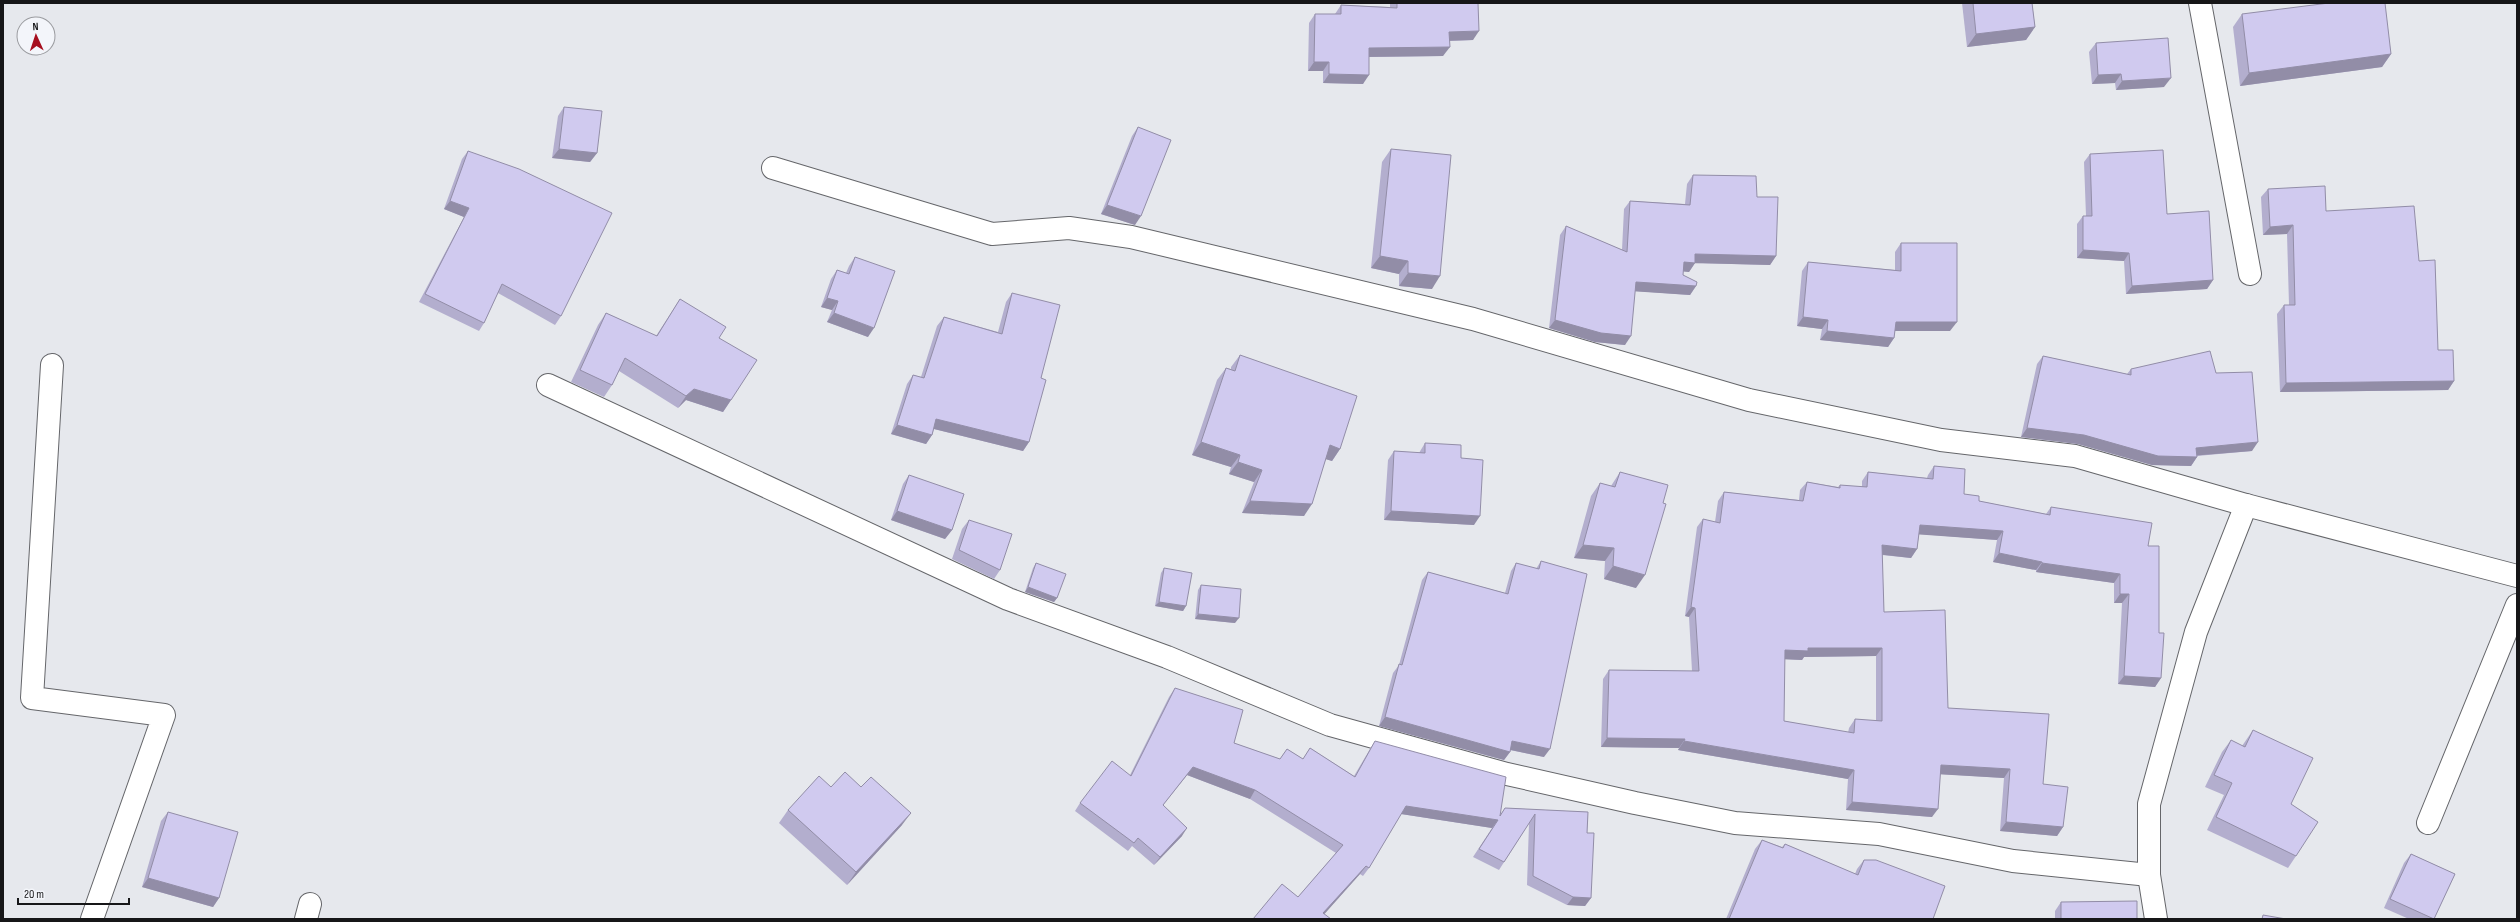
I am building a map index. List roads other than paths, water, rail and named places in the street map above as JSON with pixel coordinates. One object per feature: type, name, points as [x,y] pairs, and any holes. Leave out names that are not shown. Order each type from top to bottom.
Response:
[{"type":"street","points":[[2200,3],[2250,274]]},
{"type":"street","points":[[773,168],[992,234],[1039,232],[1069,228],[1131,237],[1473,319],[1749,400],[1940,440],[2075,456],[2246,505],[2517,576]]},
{"type":"street","points":[[52,365],[32,698],[164,715],[92,919]]},
{"type":"street","points":[[548,385],[1008,600],[1167,657],[1330,725],[1507,774],[1635,804],[1735,823],[1879,834],[2013,861],[2149,875]]},
{"type":"street","points":[[2156,919],[2149,875],[2149,804],[2196,632],[2246,505]]},
{"type":"street","points":[[2428,823],[2517,605]]}]
